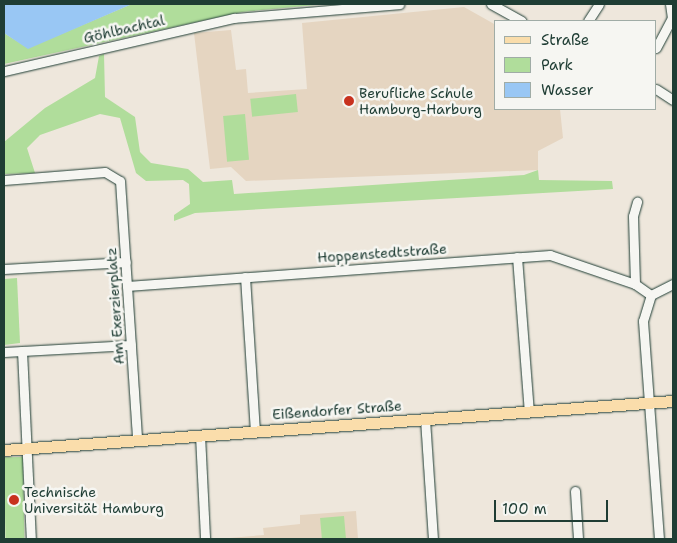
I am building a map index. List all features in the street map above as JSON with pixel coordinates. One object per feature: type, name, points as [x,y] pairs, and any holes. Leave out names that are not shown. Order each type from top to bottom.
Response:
[{"type":"main road","name":"Eißendorfer Straße","points":[[4,450],[673,401]]},
{"type":"street","name":"Göhlbachtal","points":[[4,71],[234,18],[400,4]]},
{"type":"street","points":[[491,4],[520,20]]},
{"type":"street","points":[[589,20],[599,4]]},
{"type":"street","points":[[657,46],[672,18],[670,4]]},
{"type":"street","points":[[657,90],[671,98]]},
{"type":"street","name":"Am Exerzierplatz","points":[[4,180],[112,174],[120,181],[137,439]]},
{"type":"street","points":[[635,284],[633,216],[638,202]]},
{"type":"street","points":[[517,257],[528,412]]},
{"type":"street","name":"Hoppenstedtstraße","points":[[128,286],[517,257],[563,257],[635,284],[651,295]]},
{"type":"street","points":[[4,269],[126,262]]},
{"type":"street","points":[[245,277],[256,431]]},
{"type":"street","points":[[659,539],[643,321],[651,295],[673,284]]},
{"type":"street","points":[[4,352],[130,344]]},
{"type":"street","points":[[22,351],[31,539]]},
{"type":"street","points":[[425,419],[433,539]]},
{"type":"street","points":[[200,435],[205,539]]},
{"type":"street","points":[[575,491],[578,539]]},
{"type":"shaded area","name":"Berufliche Schule Hamburg-Harburg","points":[[464,7],[494,24],[494,110],[560,110],[563,138],[538,151],[538,170],[246,181],[231,167],[210,169],[194,33],[231,30],[236,70],[246,69],[248,93],[307,89],[302,23]]},
{"type":"shaded area","points":[[356,511],[358,539],[217,539],[264,535],[263,528],[300,524],[300,515]]},
{"type":"green space","points":[[132,4],[326,4],[242,12],[4,64],[4,33],[28,48]]},
{"type":"green space","points":[[104,54],[105,97],[135,117],[140,152],[151,163],[188,169],[203,182],[232,180],[234,194],[524,175],[538,170],[539,180],[612,181],[613,189],[195,213],[174,221],[174,215],[190,204],[189,184],[183,180],[146,181],[136,173],[120,118],[100,114],[40,135],[27,148],[35,173],[4,174],[4,142],[45,108],[95,78],[99,56]]},
{"type":"green space","points":[[296,94],[298,112],[252,117],[250,99]]},
{"type":"green space","points":[[245,114],[249,160],[227,162],[223,116]]},
{"type":"green space","points":[[17,278],[20,343],[4,345],[4,279]]},
{"type":"green space","name":"Technische Universität Hamburg","points":[[4,457],[23,457],[24,539],[5,539]]},
{"type":"green space","points":[[344,516],[346,539],[322,539],[320,518]]},
{"type":"water","points":[[4,4],[132,4],[28,49],[4,33]]},
{"type":"place","name":"Berufliche Schule Hamburg-Harburg","points":[[349,101]]},
{"type":"place","name":"Technische Universität Hamburg","points":[[14,500]]}]
